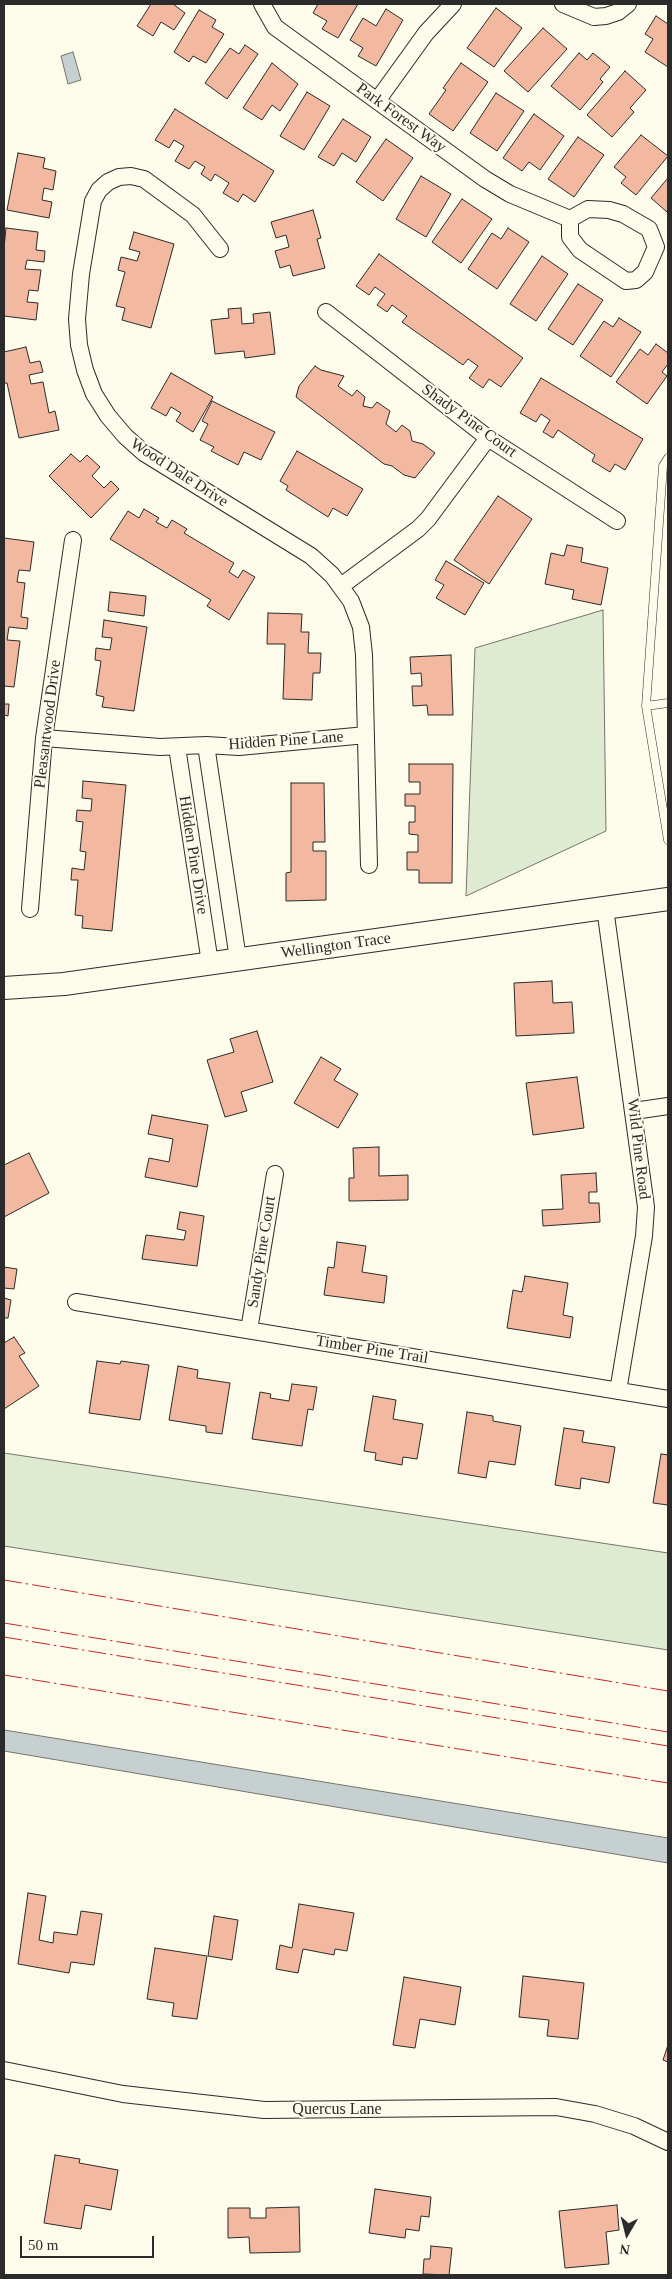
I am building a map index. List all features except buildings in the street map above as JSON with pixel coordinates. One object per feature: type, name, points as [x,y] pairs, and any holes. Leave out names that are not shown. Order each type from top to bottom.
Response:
[{"type":"street","name":"Park Forest Way","points":[[262,4],[275,27],[485,179],[510,194],[563,215]]},
{"type":"street","points":[[377,101],[426,33],[453,4]]},
{"type":"street","points":[[564,4],[594,17],[618,12],[628,4]]},
{"type":"street","name":"Wood Dale Drive","points":[[220,249],[194,216],[144,179],[131,176],[119,177],[108,182],[98,190],[93,201],[81,274],[77,319],[79,345],[84,370],[94,394],[108,416],[125,436],[144,453],[311,556],[341,586],[356,613],[363,641],[369,865]]},
{"type":"street","points":[[588,209],[609,210],[623,214],[649,229],[656,247],[645,272],[636,280],[626,281],[580,250],[570,237],[563,215],[588,209]]},
{"type":"street","name":"Shady Pine Court","points":[[326,312],[488,438],[617,521]]},
{"type":"street","points":[[341,586],[418,529],[428,519],[488,438]]},
{"type":"street","name":"Pleasantwood Drive","points":[[30,909],[44,738],[73,540]]},
{"type":"street","name":"Hidden Pine Lane","points":[[44,738],[177,746],[239,747],[366,735]]},
{"type":"street","name":"Hidden Pine Drive","points":[[206,745],[238,959]]},
{"type":"street","name":"Hidden Pine Drive","points":[[177,746],[210,963]]},
{"type":"street","name":"Wellington Trace","points":[[4,988],[64,984],[668,899]]},
{"type":"street","name":"Wild Pine Road","points":[[605,908],[646,1207],[644,1236],[618,1391]]},
{"type":"street","points":[[634,1111],[668,1106]]},
{"type":"street","name":"Sandy Pine Court","points":[[249,1330],[275,1174]]},
{"type":"street","name":"Timber Pine Trail","points":[[76,1302],[668,1399]]},
{"type":"street","name":"Quercus Lane","points":[[4,2070],[123,2094],[264,2110],[556,2107],[595,2114],[634,2126],[668,2142]]},
{"type":"lane","points":[[668,458],[663,466],[646,706],[668,840]]},
{"type":"lane","points":[[646,706],[668,702]]},
{"type":"green space","points":[[603,610],[606,831],[466,896],[475,648]]},
{"type":"green space","points":[[4,1453],[668,1553],[668,1650],[4,1546]]},
{"type":"shaded area","points":[[73,52],[81,80],[68,84],[61,56]]},
{"type":"shaded area","points":[[4,1730],[668,1838],[668,1863],[4,1751]]},
{"type":"power","points":[[4,1580],[668,1691]]},
{"type":"power","points":[[4,1623],[668,1732]]},
{"type":"power","points":[[4,1637],[668,1746]]},
{"type":"power","points":[[4,1675],[668,1783]]}]
